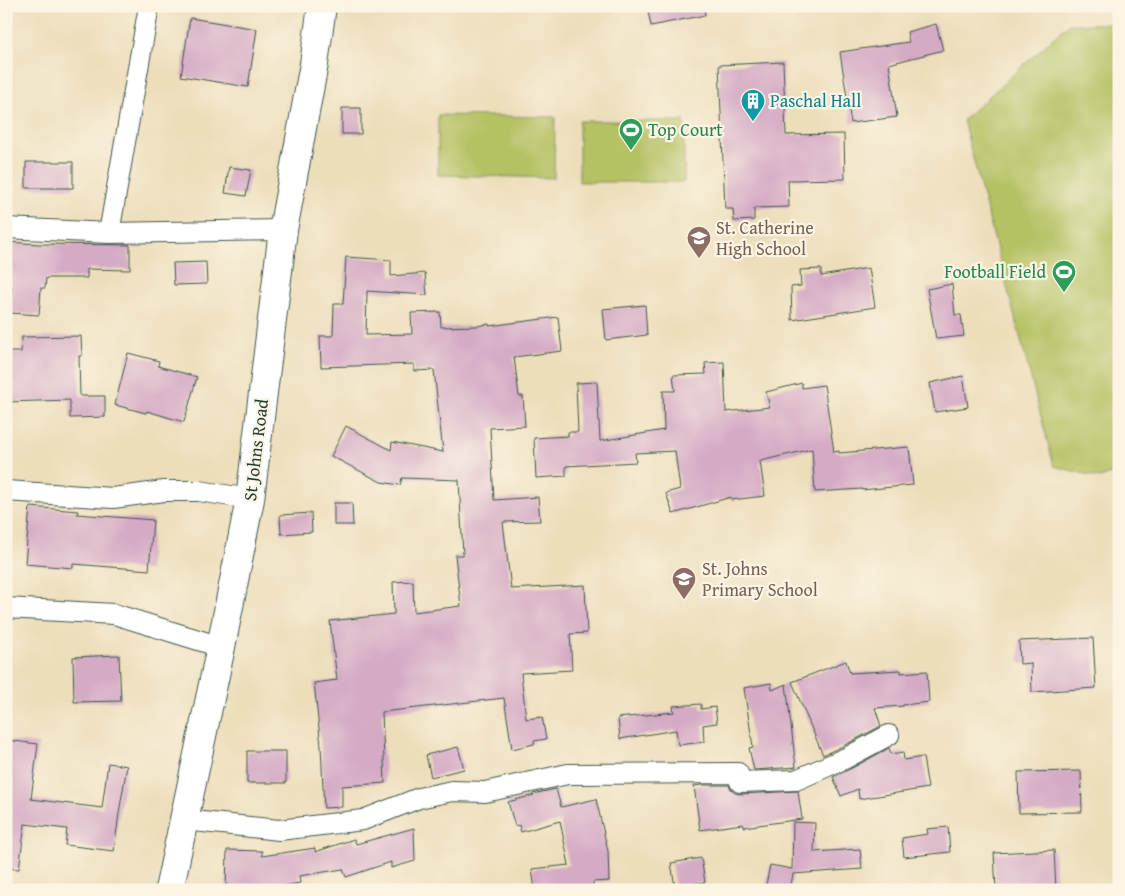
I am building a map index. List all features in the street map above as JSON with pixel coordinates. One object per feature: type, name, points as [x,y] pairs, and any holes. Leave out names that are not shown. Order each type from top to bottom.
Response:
[{"type":"main road","name":"St Johns Road","points":[[169,890],[221,647],[250,499],[283,230],[314,64],[322,6]]},
{"type":"street","points":[[109,233],[149,6]]},
{"type":"street","points":[[6,228],[109,233],[283,230]]},
{"type":"street","points":[[6,491],[113,498],[164,491],[199,491],[250,499]]},
{"type":"street","points":[[6,608],[114,614],[221,647]]},
{"type":"street","points":[[184,820],[279,830],[363,820],[419,798],[452,791],[485,792],[568,774],[738,773],[740,782],[796,780],[846,758],[889,735]]},
{"type":"green space","name":"Football Field","points":[[1069,24],[1119,24],[1119,471],[1100,478],[1054,466],[963,120]]},
{"type":"green space","points":[[438,115],[555,117],[554,178],[438,175]]},
{"type":"green space","name":"Top Court","points":[[579,121],[684,121],[684,182],[579,182]]},
{"type":"building","points":[[647,6],[704,6],[705,15],[651,26]]},
{"type":"building","points":[[190,18],[257,29],[248,87],[181,76]]},
{"type":"building","points":[[936,24],[943,50],[889,64],[897,117],[851,123],[840,52],[909,42],[907,32]]},
{"type":"building","name":"Paschal Hall","points":[[783,62],[786,135],[844,134],[845,179],[788,180],[789,207],[754,208],[754,220],[734,221],[733,209],[725,209],[719,65]]},
{"type":"building","points":[[342,108],[361,108],[361,134],[342,134]]},
{"type":"building","points":[[26,162],[73,162],[73,188],[26,188]]},
{"type":"building","points":[[229,167],[251,170],[246,196],[225,193]]},
{"type":"building","points":[[6,242],[130,245],[130,270],[87,269],[87,278],[46,278],[45,288],[41,288],[39,315],[10,313],[12,287],[6,287]]},
{"type":"building","points":[[346,257],[391,260],[391,276],[425,273],[427,295],[367,291],[366,335],[412,334],[411,313],[440,312],[441,327],[489,324],[489,326],[558,317],[562,351],[514,357],[519,396],[523,396],[525,426],[490,428],[494,500],[538,497],[540,521],[503,522],[511,589],[585,585],[587,633],[570,634],[572,670],[521,673],[526,719],[542,717],[546,739],[512,749],[504,698],[382,712],[385,783],[342,786],[342,807],[324,808],[321,746],[314,683],[337,680],[330,621],[394,614],[393,582],[413,581],[414,612],[461,606],[455,555],[463,555],[459,480],[402,478],[400,485],[381,482],[331,456],[346,426],[391,450],[392,442],[443,452],[434,370],[414,371],[414,364],[321,367],[320,336],[333,336],[334,304],[343,304]]},
{"type":"building","points":[[206,262],[207,284],[174,285],[173,263]]},
{"type":"building","points":[[869,268],[875,307],[792,320],[791,287],[801,286],[800,270],[821,269],[821,276]]},
{"type":"building","points":[[952,284],[955,315],[961,315],[964,336],[936,339],[927,289]]},
{"type":"building","points":[[645,305],[647,335],[606,340],[603,309]]},
{"type":"building","points":[[81,336],[82,356],[79,356],[80,396],[105,396],[105,417],[70,418],[70,400],[6,402],[6,352],[21,352],[22,337]]},
{"type":"building","points":[[128,353],[159,361],[158,366],[197,377],[184,422],[147,411],[146,413],[115,405]]},
{"type":"building","points":[[724,362],[726,412],[770,407],[766,392],[802,383],[802,388],[824,385],[834,452],[909,447],[913,485],[815,492],[812,449],[760,461],[765,496],[731,500],[731,497],[673,514],[666,493],[680,489],[675,451],[635,453],[636,462],[566,466],[566,476],[536,478],[534,438],[568,436],[568,432],[578,432],[576,383],[597,382],[600,441],[664,430],[663,391],[675,391],[673,375],[706,374],[705,363]]},
{"type":"building","points":[[963,376],[968,407],[935,412],[930,383]]},
{"type":"building","points":[[334,503],[352,503],[353,525],[334,525]]},
{"type":"building","points":[[30,507],[78,511],[77,514],[153,520],[149,570],[73,564],[73,568],[25,564]]},
{"type":"building","points":[[311,513],[312,532],[281,534],[280,515]]},
{"type":"building","points":[[1093,638],[1096,688],[1032,692],[1031,663],[1020,664],[1019,641]]},
{"type":"building","points":[[119,655],[121,701],[74,702],[73,657]]},
{"type":"building","points":[[846,661],[850,673],[901,670],[901,673],[927,671],[929,702],[875,708],[881,726],[823,755],[792,682]]},
{"type":"building","points":[[771,683],[772,690],[786,684],[796,767],[754,770],[749,748],[753,747],[744,688]]},
{"type":"building","points":[[701,704],[701,709],[715,707],[717,723],[703,725],[704,742],[678,745],[676,730],[620,739],[618,718],[674,712],[673,706]]},
{"type":"building","points":[[6,740],[38,744],[31,799],[102,808],[108,763],[127,766],[114,851],[65,845],[67,829],[25,824],[19,869],[6,868]]},
{"type":"building","points":[[458,747],[464,769],[431,777],[426,755]]},
{"type":"building","points":[[889,748],[891,754],[903,752],[904,760],[923,757],[928,788],[859,799],[858,789],[841,796],[833,777]]},
{"type":"building","points":[[247,751],[286,751],[286,783],[247,783]]},
{"type":"building","points":[[1081,771],[1082,812],[1019,813],[1018,772]]},
{"type":"building","points":[[729,785],[731,790],[740,794],[798,791],[802,819],[744,827],[743,824],[700,830],[694,786]]},
{"type":"building","points":[[556,789],[561,807],[596,799],[608,851],[609,881],[593,882],[593,889],[535,890],[532,869],[569,865],[560,821],[521,832],[519,825],[515,826],[508,802]]},
{"type":"building","points":[[793,822],[815,823],[814,852],[860,849],[862,869],[793,874],[790,890],[765,890],[770,865],[792,869]]},
{"type":"building","points":[[948,827],[950,852],[904,857],[902,838],[928,834],[927,829]]},
{"type":"building","points":[[414,828],[415,861],[391,868],[391,862],[346,877],[343,869],[299,876],[300,883],[284,886],[248,885],[248,890],[226,890],[227,850],[262,851],[262,856],[315,848],[315,852],[354,839],[356,844]]},
{"type":"building","points":[[1054,850],[1056,890],[996,890],[994,853]]},
{"type":"building","points":[[701,858],[705,882],[675,887],[671,863]]},
{"type":"place","name":"Paschal Hall","points":[[753,122]]},
{"type":"place","name":"Top Court","points":[[631,151]]},
{"type":"place","name":"St. Catherine High School","points":[[699,259]]},
{"type":"place","name":"Football Field","points":[[1064,293]]},
{"type":"place","name":"St. Johns Primary School","points":[[684,600]]}]
